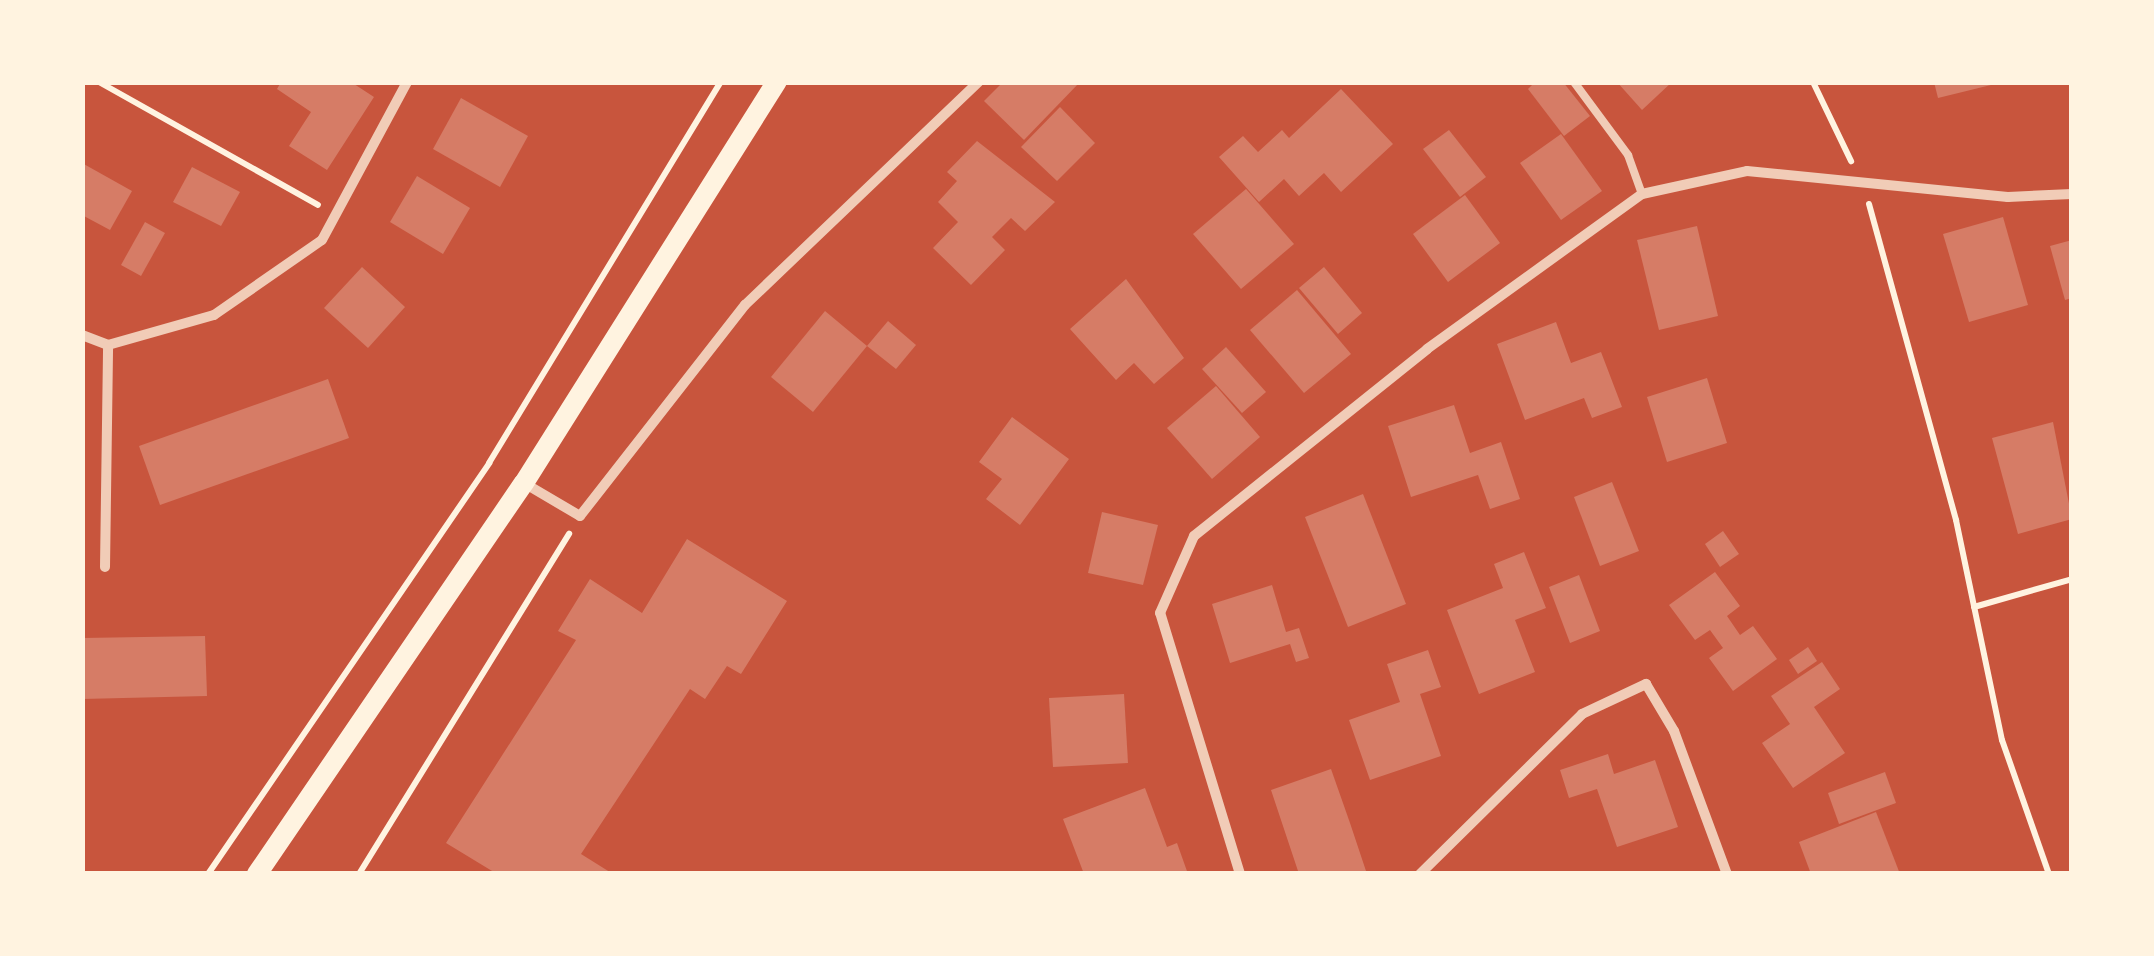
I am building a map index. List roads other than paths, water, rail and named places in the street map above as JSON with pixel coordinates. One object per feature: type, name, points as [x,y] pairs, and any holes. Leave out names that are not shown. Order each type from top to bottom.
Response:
[{"type":"main road","points":[[258,874],[524,484],[776,82]]},
{"type":"street","points":[[82,335],[108,346],[214,314],[322,240],[406,82]]},
{"type":"street","points":[[524,484],[580,516],[744,305],[978,82]]},
{"type":"street","points":[[1240,874],[1160,613],[1194,536],[1427,348],[1642,194],[1746,170],[1863,183],[2072,194]]},
{"type":"street","points":[[105,567],[108,346]]},
{"type":"street","points":[[1420,874],[1582,714],[1646,684],[1674,731],[1727,874]]},
{"type":"lane","points":[[1574,82],[1628,155],[1642,194]]}]
